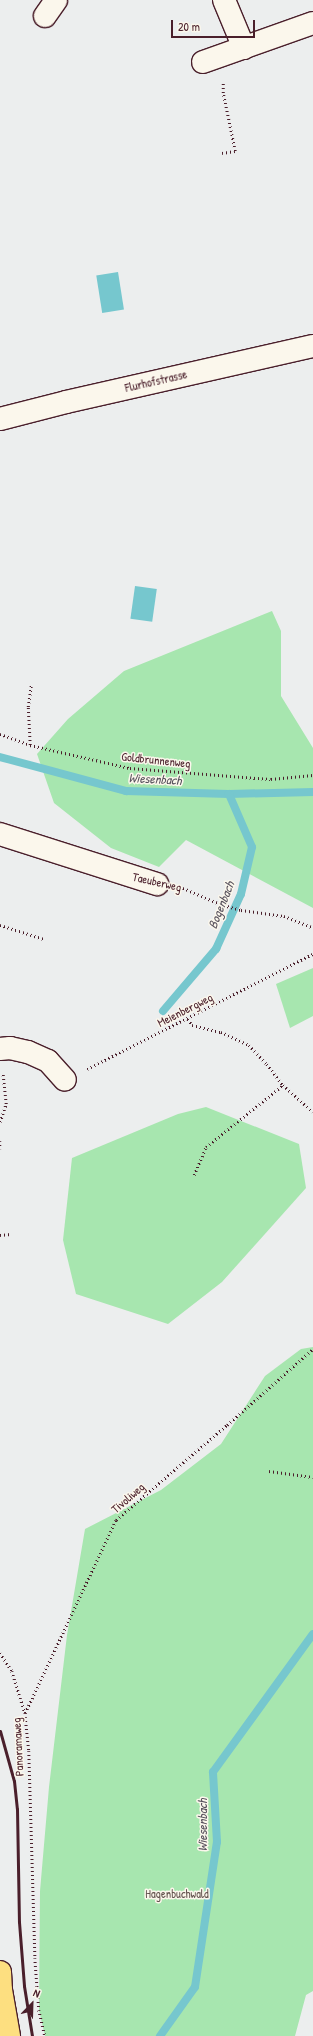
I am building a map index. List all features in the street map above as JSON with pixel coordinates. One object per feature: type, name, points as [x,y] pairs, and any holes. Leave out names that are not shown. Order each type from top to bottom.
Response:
[{"type":"main road","points":[[0,1972],[1,1990],[9,2036]]},
{"type":"street","points":[[224,0],[244,48]]},
{"type":"street","points":[[203,62],[313,23]]},
{"type":"street","name":"Flurhofstrasse","points":[[0,419],[73,400],[313,346]]},
{"type":"street","name":"Taeuberweg","points":[[0,834],[156,884]]},
{"type":"street","points":[[0,1049],[10,1048],[28,1052],[48,1060],[65,1080]]},
{"type":"path","points":[[222,153],[235,151],[223,93],[223,81]]},
{"type":"path","points":[[30,745],[28,707],[32,685]]},
{"type":"path","name":"Goldbrunnenweg","points":[[0,734],[30,745],[130,768],[271,779],[313,775]]},
{"type":"path","name":"Taeuberweg","points":[[156,884],[185,888],[220,904],[241,910],[284,916],[313,928]]},
{"type":"path","points":[[0,925],[44,939]]},
{"type":"path","name":"Meienbergweg","points":[[65,1080],[188,1019],[313,954]]},
{"type":"path","points":[[188,1019],[192,1025],[221,1032],[249,1045],[267,1064],[283,1085],[313,1112]]},
{"type":"path","points":[[0,1122],[6,1104],[4,1085]]},
{"type":"path","points":[[194,1175],[206,1147],[283,1085]]},
{"type":"path","points":[[0,1141],[0,1149]]},
{"type":"path","points":[[0,1234],[11,1234]]},
{"type":"path","name":"Tivoliweg","points":[[25,1713],[116,1520],[313,1349]]},
{"type":"path","points":[[269,1471],[313,1477]]},
{"type":"path","name":"Panoramaweg","points":[[0,1653],[12,1671],[25,1713],[29,1751],[35,1958],[39,2010],[45,2036]]},
{"type":"green space","points":[[272,611],[281,631],[281,696],[313,748],[313,908],[186,840],[159,867],[111,848],[54,803],[37,754],[68,719],[124,671]]},
{"type":"green space","points":[[313,968],[313,1016],[290,1028],[276,984]]},
{"type":"green space","points":[[206,1107],[299,1144],[306,1188],[222,1282],[168,1324],[76,1294],[63,1240],[72,1158],[178,1114]]},
{"type":"green space","name":"Hagenbuchwald","points":[[313,1347],[313,1991],[306,1995],[295,2036],[45,2036],[39,2010],[40,1891],[49,1787],[67,1635],[85,1529],[161,1490],[221,1444],[265,1376],[301,1349]]},
{"type":"water","points":[[118,272],[124,310],[102,313],[96,275]]},
{"type":"water","points":[[135,586],[157,589],[152,622],[130,619]]},
{"type":"waterway","name":"Wiesenbach","points":[[0,757],[126,791],[229,794],[313,792]]},
{"type":"waterway","name":"Bogenbach","points":[[163,1011],[216,949],[241,894],[252,847],[229,794]]},
{"type":"waterway","name":"Wiesenbach","points":[[160,2036],[195,1987],[217,1842],[213,1772],[313,1634]]},
{"type":"railway","points":[[0,1731],[14,1781],[17,1809],[19,1922],[24,1986],[32,2036]]}]
